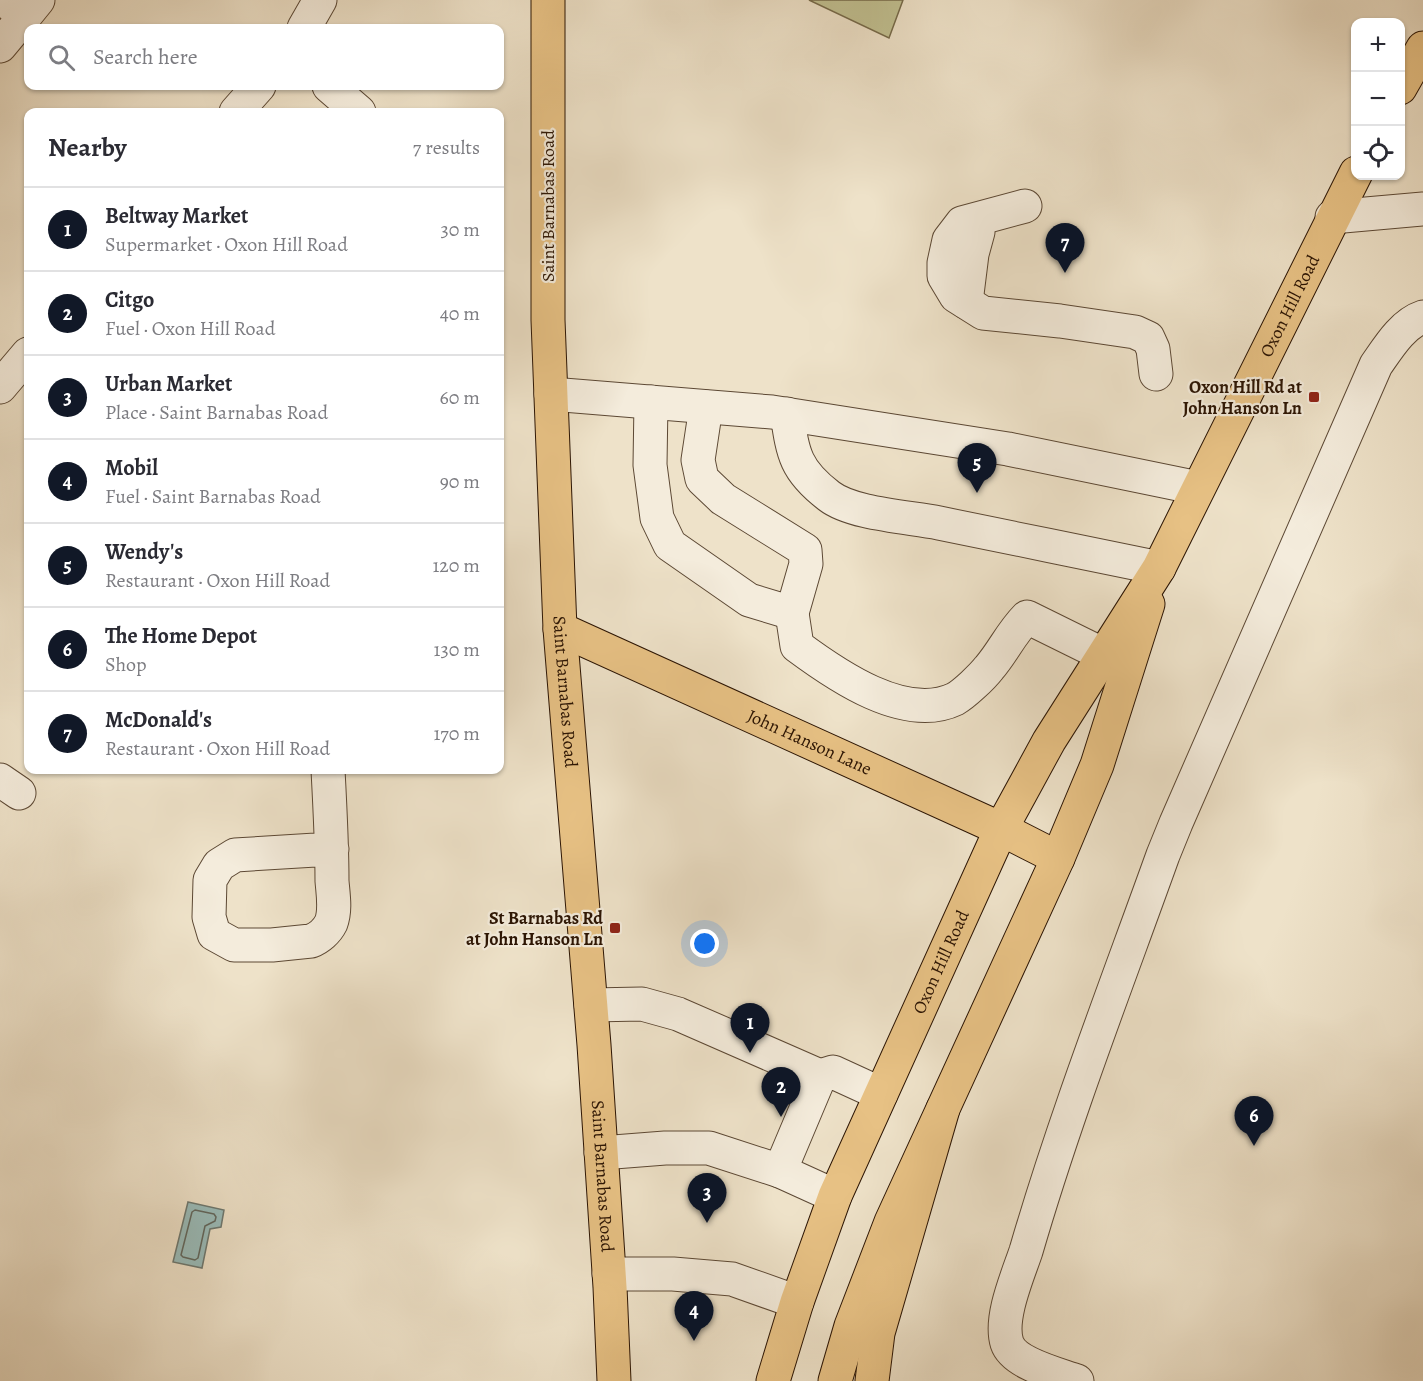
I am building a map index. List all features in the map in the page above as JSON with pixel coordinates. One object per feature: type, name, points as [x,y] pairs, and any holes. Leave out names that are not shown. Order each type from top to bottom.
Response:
[{"type":"main road","name":"Saint Barnabas Road","points":[[548,0],[548,320],[560,629],[591,1005],[614,1381]]},
{"type":"main road","name":"Oxon Hill Road","points":[[773,1381],[796,1302],[835,1196],[1000,829],[1049,741],[1102,654],[1159,568],[1352,180]]},
{"type":"main road","name":"Oxon Hill Road","points":[[835,1381],[851,1326],[891,1222],[1058,858],[1097,765],[1159,568]]},
{"type":"main road","name":"John Hanson Lane","points":[[560,629],[1000,829],[1058,858]]},
{"type":"main road","points":[[872,1381],[878,1332],[943,1109]]},
{"type":"street","points":[[0,46],[23,5]]},
{"type":"street","points":[[240,108],[256,90]]},
{"type":"street","points":[[334,90],[354,108]]},
{"type":"street","points":[[1025,206],[962,223],[949,240],[944,263],[944,276],[956,296],[983,313],[1135,332],[1148,339],[1153,349],[1156,374]]},
{"type":"street","points":[[1332,217],[1423,209]]},
{"type":"street","points":[[1077,1381],[1026,1364],[1008,1346],[1005,1331],[1008,1309],[1042,1195],[1176,823],[1376,365],[1405,328],[1416,319],[1423,317]]},
{"type":"street","points":[[0,387],[24,359]]},
{"type":"street","points":[[551,394],[787,414],[1008,449],[1198,488]]},
{"type":"street","points":[[651,402],[650,465],[657,518],[670,545],[749,600],[792,613]]},
{"type":"street","points":[[706,406],[698,460],[702,479],[723,499],[805,550],[806,564],[792,613],[797,646],[833,673],[895,702],[931,706],[956,698],[990,667],[1014,630],[1027,617],[1102,654]]},
{"type":"street","points":[[787,414],[793,453],[800,467],[810,480],[830,498],[852,508],[1159,568]]},
{"type":"street","points":[[328,774],[332,849],[332,918],[326,930],[317,939],[301,944],[234,945],[213,934],[209,917],[210,880],[219,865],[235,855],[332,849]]},
{"type":"street","points":[[591,1005],[642,1004],[678,1014],[820,1076],[833,1072],[881,1094]]},
{"type":"street","points":[[780,1171],[820,1076]]},
{"type":"street","points":[[601,1153],[665,1148],[709,1148],[780,1171],[835,1196]]},
{"type":"street","points":[[609,1274],[674,1274],[732,1279],[796,1302]]},
{"type":"shaded area","points":[[809,0],[903,0],[889,38]]},
{"type":"water","points":[[188,1202],[224,1210],[221,1227],[210,1229],[202,1268],[173,1262]]},
{"type":"place","name":"McDonald's","points":[[1065,273]]},
{"type":"place","name":"Oxon Hill Rd at John Hanson Ln","points":[[1314,397]]},
{"type":"place","name":"Wendy's","points":[[977,493]]},
{"type":"place","name":"St Barnabas Rd at John Hanson Ln","points":[[615,928]]},
{"type":"place","name":"Beltway Market","points":[[750,1053]]},
{"type":"place","name":"Citgo","points":[[781,1117]]},
{"type":"place","name":"The Home Depot","points":[[1254,1146]]},
{"type":"place","name":"Urban Market","points":[[707,1223]]},
{"type":"place","name":"Mobil","points":[[694,1341]]}]
